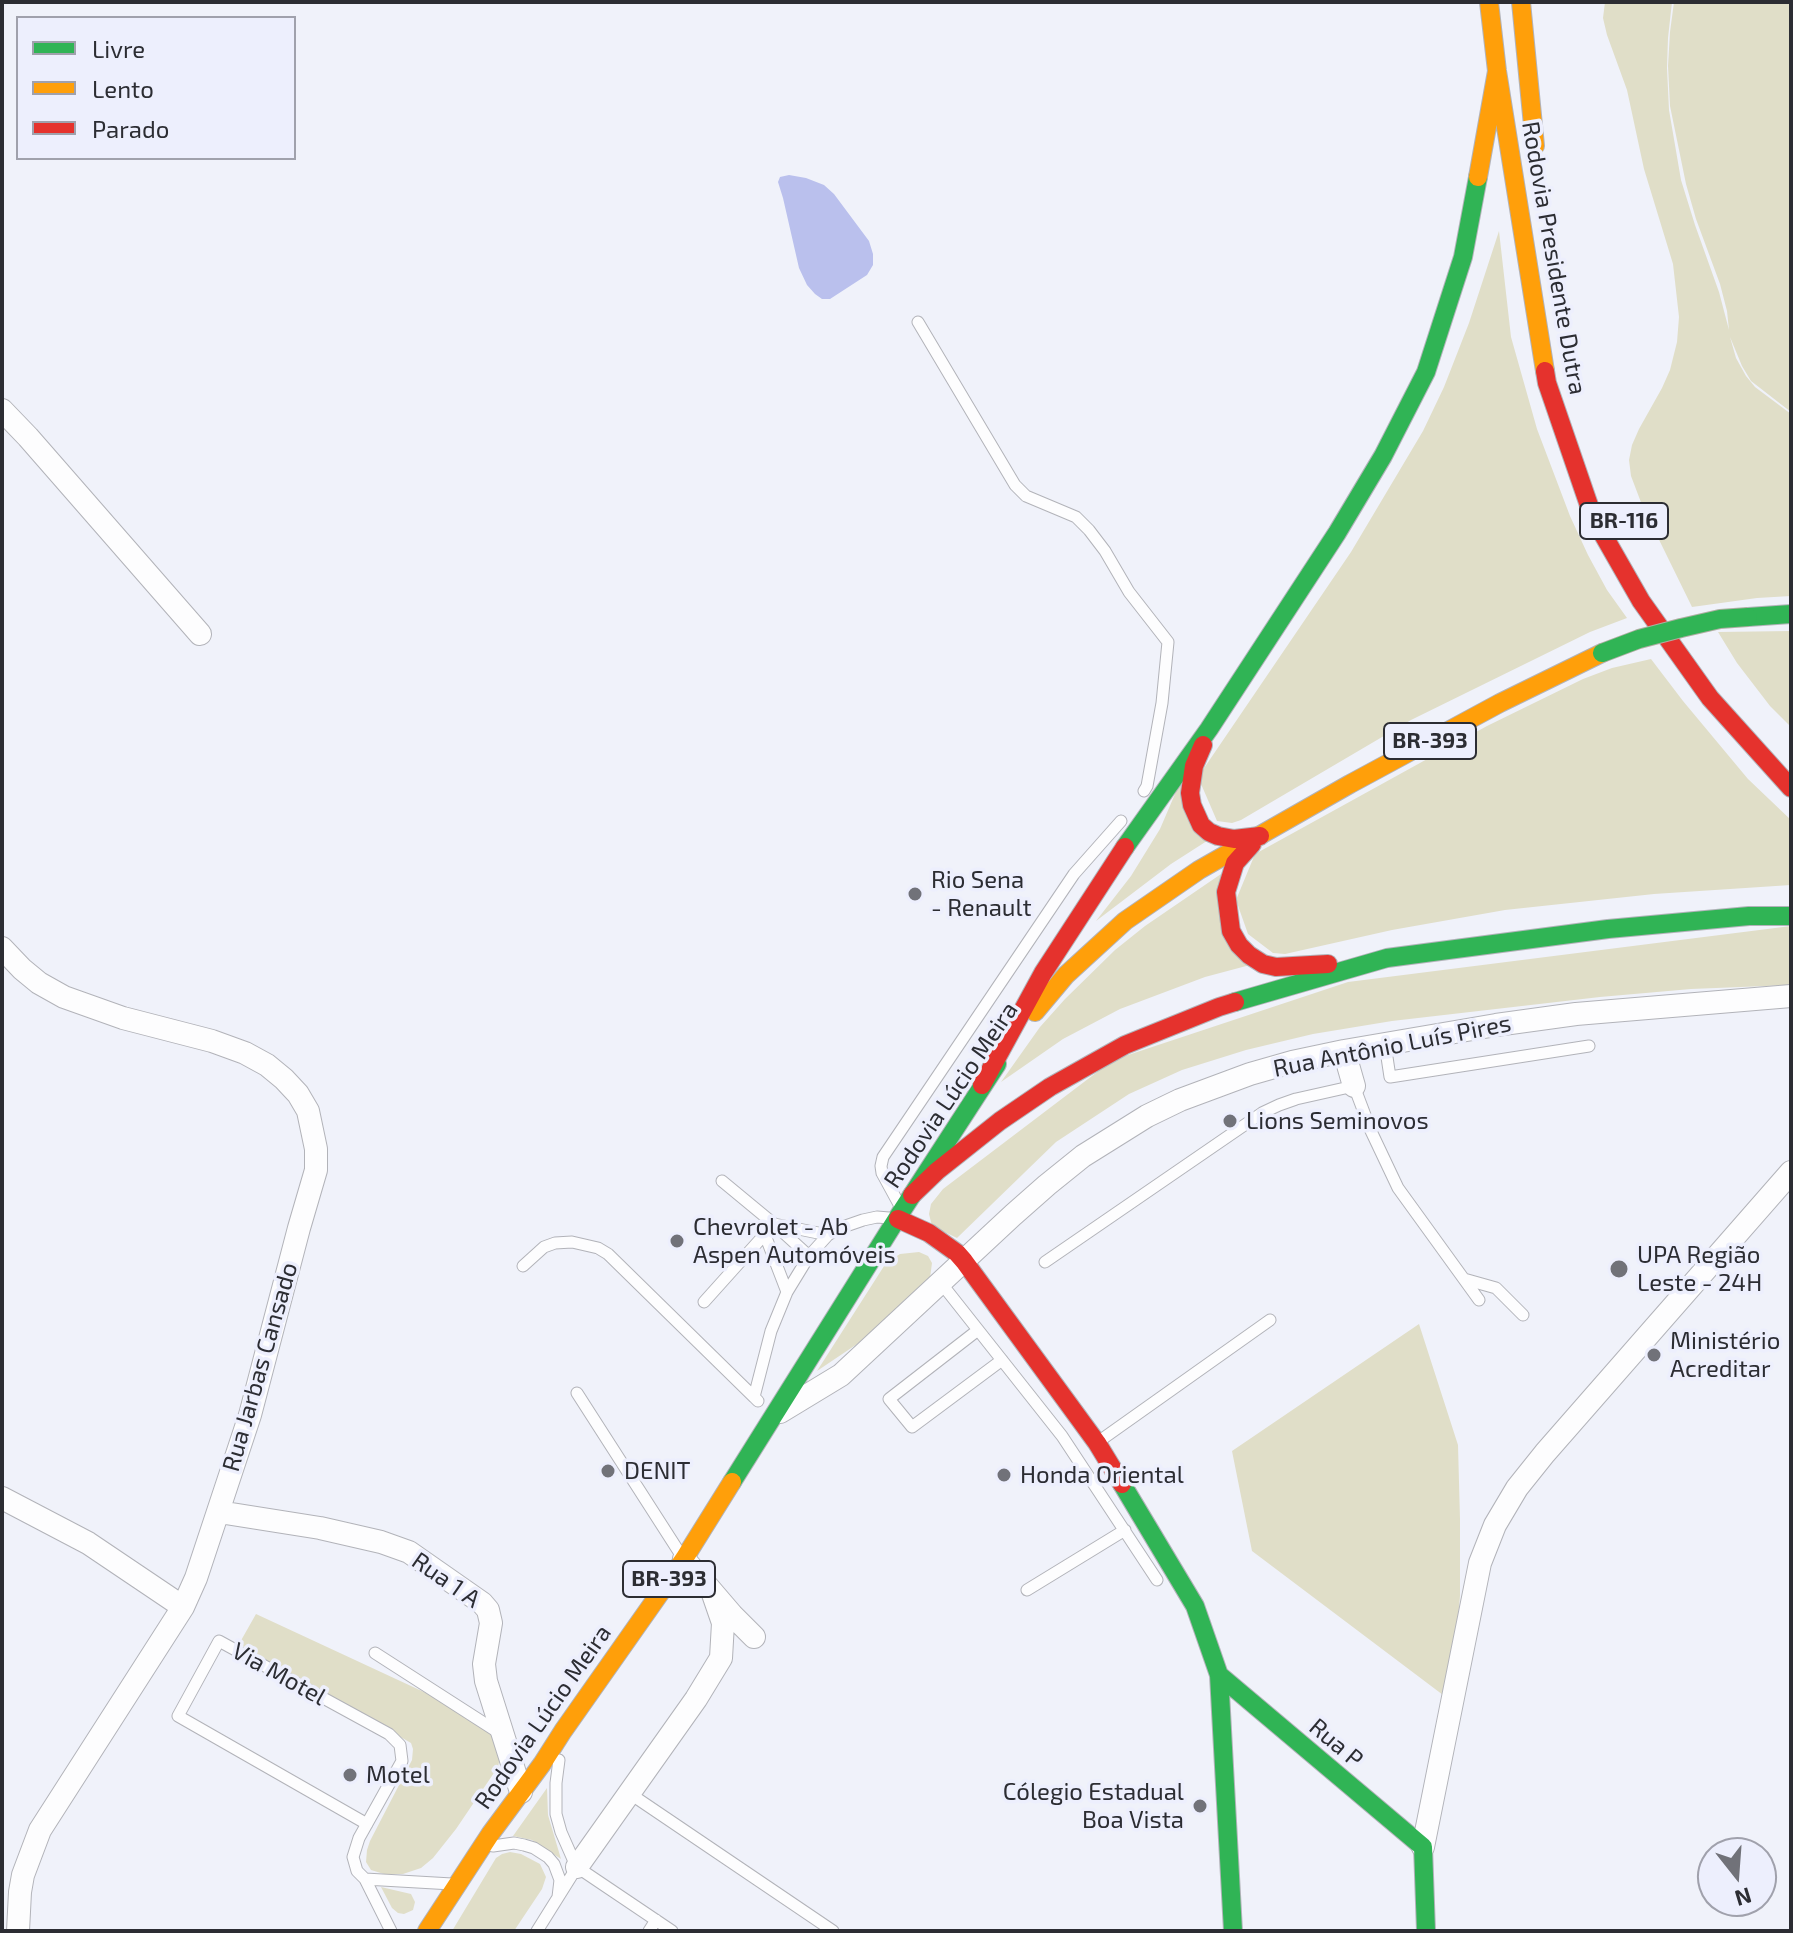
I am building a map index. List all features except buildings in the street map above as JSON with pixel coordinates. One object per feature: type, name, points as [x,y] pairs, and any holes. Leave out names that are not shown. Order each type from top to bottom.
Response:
[{"type":"main road","name":"Rodovia Presidente Dutra","points":[[1489,2],[1497,71],[1547,383],[1593,517],[1641,601],[1710,698],[1791,788]]},
{"type":"main road","name":"Rodovia Presidente Dutra","points":[[1521,2],[1537,159]]},
{"type":"main road","points":[[982,1085],[1043,973],[1120,854],[1150,792],[1209,729],[1337,533],[1383,456],[1426,372],[1463,257],[1497,71]]},
{"type":"main road","points":[[1678,610],[1697,636]]},
{"type":"main road","name":"Rodovia Lúcio Meira","points":[[429,1930],[478,1853],[684,1559],[982,1085],[1066,975],[1125,921],[1199,870],[1500,703],[1602,653],[1639,639],[1720,619],[1791,614]]},
{"type":"main road","points":[[1209,729],[1190,780],[1195,814],[1201,825],[1218,836],[1234,839],[1260,836]]},
{"type":"main road","points":[[1260,836],[1235,863],[1226,892],[1227,910],[1231,931],[1239,945],[1263,964],[1276,967],[1387,958],[1608,929],[1749,916],[1791,916]]},
{"type":"main road","points":[[1233,1931],[1219,1675],[1195,1606],[1097,1443],[964,1261],[904,1208],[937,1171],[1000,1121],[1050,1087],[1125,1045],[1219,1007],[1387,958]]},
{"type":"main road","name":"Rua P","points":[[1219,1675],[1423,1847]]},
{"type":"main road","points":[[1423,1847],[1426,1931]]},
{"type":"street","points":[[2,410],[200,634]]},
{"type":"street","name":"Rua Jarbas Cansado","points":[[2,948],[39,983],[64,997],[123,1018],[212,1041],[267,1065],[298,1094],[308,1111],[316,1149],[316,1170],[250,1415],[196,1578],[183,1607],[40,1830],[23,1875],[18,1931]]},
{"type":"street","name":"Rua Antônio Luís Pires","points":[[772,1417],[841,1375],[1047,1185],[1083,1156],[1147,1116],[1218,1085],[1292,1062],[1496,1025],[1576,1014],[1791,996]]},
{"type":"street","points":[[1344,1051],[1354,1086]]},
{"type":"street","points":[[1423,1847],[1480,1563],[1495,1525],[1517,1488],[1545,1453],[1788,1179]]},
{"type":"street","points":[[2,1498],[88,1543],[183,1607]]},
{"type":"street","name":"Rua 1 A","points":[[219,1512],[320,1528],[381,1542],[409,1552],[473,1596],[491,1616],[484,1672],[521,1792]]},
{"type":"street","points":[[684,1559],[754,1637]]},
{"type":"street","points":[[577,1867],[696,1699],[721,1658],[723,1623],[713,1594]]},
{"type":"lane","points":[[918,322],[1015,485],[1026,496],[1076,517],[1089,530],[1129,592],[1168,642],[1150,792]]},
{"type":"lane","points":[[754,1397],[771,1331],[787,1292],[809,1256],[828,1235],[849,1224],[904,1208],[885,1182],[881,1166],[883,1157],[1074,874],[1126,816]]},
{"type":"lane","points":[[1385,1044],[1390,1077],[1589,1046]]},
{"type":"lane","points":[[1045,1262],[1262,1113],[1296,1099],[1354,1086],[1398,1188],[1479,1300]]},
{"type":"lane","points":[[722,1181],[809,1256]]},
{"type":"lane","points":[[774,1224],[828,1235]]},
{"type":"lane","points":[[704,1302],[774,1224]]},
{"type":"lane","points":[[765,1235],[787,1292]]},
{"type":"lane","points":[[523,1266],[539,1250],[555,1243],[572,1242],[598,1248],[608,1254],[772,1417]]},
{"type":"lane","points":[[1463,1279],[1496,1288],[1523,1315]]},
{"type":"lane","points":[[941,1283],[1062,1436],[1157,1580]]},
{"type":"lane","points":[[1097,1443],[1270,1320]]},
{"type":"lane","points":[[978,1330],[889,1399],[912,1427],[1002,1360]]},
{"type":"lane","points":[[577,1393],[684,1559]]},
{"type":"lane","points":[[1027,1590],[1125,1530]]},
{"type":"lane","name":"Via Motel","points":[[219,1641],[397,1741],[402,1761],[367,1824],[178,1716],[219,1641]]},
{"type":"lane","points":[[375,1653],[505,1736]]},
{"type":"lane","points":[[563,1731],[556,1783],[556,1814],[577,1867],[672,1931]]},
{"type":"lane","points":[[629,1793],[833,1931]]},
{"type":"lane","points":[[367,1824],[353,1857],[357,1871],[365,1879],[391,1931]]},
{"type":"lane","points":[[478,1853],[504,1843],[534,1848],[548,1857],[558,1872],[561,1887],[558,1897]]},
{"type":"lane","points":[[537,1931],[577,1867]]},
{"type":"lane","points":[[365,1879],[457,1884]]},
{"type":"lane","points":[[649,1931],[656,1920]]},
{"type":"shaded area","points":[[1605,2],[1672,2],[1667,68],[1669,110],[1681,180],[1729,330],[1720,284],[1686,184],[1670,106],[1668,66],[1674,2],[1791,2],[1791,412],[1751,381],[1730,337],[1736,358],[1746,376],[1755,387],[1791,414],[1791,596],[1692,607],[1631,476],[1629,460],[1632,445],[1670,370],[1679,317],[1673,264],[1644,169],[1627,90],[1607,35],[1603,18]]},
{"type":"shaded area","points":[[1499,231],[1511,337],[1537,429],[1588,555],[1627,618],[1590,632],[1411,720],[1241,820],[1232,823],[1217,821],[1198,777],[1351,552],[1423,431],[1469,323]]},
{"type":"shaded area","points":[[1791,631],[1791,727],[1770,706],[1718,632]]},
{"type":"shaded area","points":[[1651,659],[1748,779],[1791,820],[1791,885],[1654,894],[1505,910],[1392,930],[1285,954],[1273,953],[1248,934],[1236,900],[1255,854],[1487,726],[1583,679]]},
{"type":"shaded area","points":[[1184,773],[1210,839],[1171,864],[1096,921],[1131,876],[1160,829]]},
{"type":"shaded area","points":[[1221,874],[1250,965],[1205,977],[1120,1009],[1063,1039],[1001,1082],[1040,1027],[1115,950]]},
{"type":"shaded area","points":[[1791,926],[1791,985],[1600,997],[1392,1021],[1313,1034],[1182,1070],[1129,1094],[1056,1142],[957,1238],[932,1226],[929,1214],[931,1204],[943,1189],[1113,1060],[1348,982]]},
{"type":"shaded area","points":[[919,1252],[928,1256],[932,1263],[930,1278],[872,1334],[817,1371],[886,1263],[900,1254]]},
{"type":"shaded area","points":[[1419,1324],[1458,1445],[1460,1596],[1451,1701],[1252,1551],[1232,1451]]},
{"type":"shaded area","points":[[256,1614],[439,1699],[494,1738],[500,1757],[498,1767],[456,1829],[421,1868],[403,1874],[384,1874],[371,1870],[366,1862],[370,1841],[412,1760],[411,1743],[239,1644]]},
{"type":"shaded area","points":[[547,1788],[548,1815],[561,1859],[532,1840],[513,1836]]},
{"type":"shaded area","points":[[510,1852],[540,1864],[546,1877],[542,1889],[514,1931],[452,1931],[496,1858]]},
{"type":"shaded area","points":[[381,1887],[411,1894],[415,1902],[413,1910],[398,1913]]},
{"type":"water","points":[[789,175],[824,185],[869,241],[873,265],[867,275],[830,299],[822,299],[815,294],[799,268],[778,182],[780,177]]},
{"type":"traffic: fast","points":[[1125,847],[1209,729],[1337,533],[1383,456],[1426,372],[1463,257],[1478,177]]},
{"type":"traffic: fast","points":[[1748,617],[1791,614]]},
{"type":"traffic: fast","points":[[1602,653],[1681,628],[1720,619],[1748,617]]},
{"type":"traffic: fast","points":[[1235,1002],[1387,958],[1608,929],[1749,916],[1791,916]]},
{"type":"traffic: fast","points":[[732,1482],[997,1064]]},
{"type":"traffic: fast","points":[[1122,1484],[1195,1606],[1219,1675],[1233,1931]]},
{"type":"traffic: fast","points":[[1219,1675],[1423,1847],[1426,1931]]},
{"type":"traffic: slow","points":[[1489,2],[1497,71],[1545,371]]},
{"type":"traffic: slow","points":[[1521,2],[1535,146]]},
{"type":"traffic: slow","points":[[1478,177],[1497,71]]},
{"type":"traffic: slow","points":[[1035,1012],[1066,975],[1125,921],[1199,870],[1500,703],[1602,653]]},
{"type":"traffic: slow","points":[[427,1931],[491,1833],[684,1559],[732,1482]]},
{"type":"traffic: jam","points":[[1545,371],[1593,517],[1641,601],[1710,698],[1791,788]]},
{"type":"traffic: jam","points":[[1203,745],[1194,766],[1190,793],[1201,825],[1218,836],[1234,839],[1260,836]]},
{"type":"traffic: jam","points":[[1252,844],[1235,863],[1226,892],[1231,931],[1239,945],[1263,964],[1276,967],[1328,964]]},
{"type":"traffic: jam","points":[[982,1085],[1043,973],[1125,847]]},
{"type":"traffic: jam","points":[[912,1195],[1000,1121],[1050,1087],[1125,1045],[1235,1002]]},
{"type":"traffic: jam","points":[[898,1219],[929,1233],[964,1261],[1097,1443],[1122,1484]]},
{"type":"place","name":"Rio Sena - Renault","points":[[915,894]]},
{"type":"place","name":"Lions Seminovos","points":[[1230,1121]]},
{"type":"place","name":"Chevrolet - Ab Aspen Automóveis","points":[[677,1241]]},
{"type":"place","name":"UPA Região Leste - 24H","points":[[1619,1269]]},
{"type":"place","name":"Ministério Acreditar","points":[[1654,1355]]},
{"type":"place","name":"DENIT","points":[[608,1471]]},
{"type":"place","name":"Honda Oriental","points":[[1004,1475]]},
{"type":"place","name":"Motel","points":[[350,1775]]},
{"type":"place","name":"Cólegio Estadual Boa Vista","points":[[1200,1806]]}]
